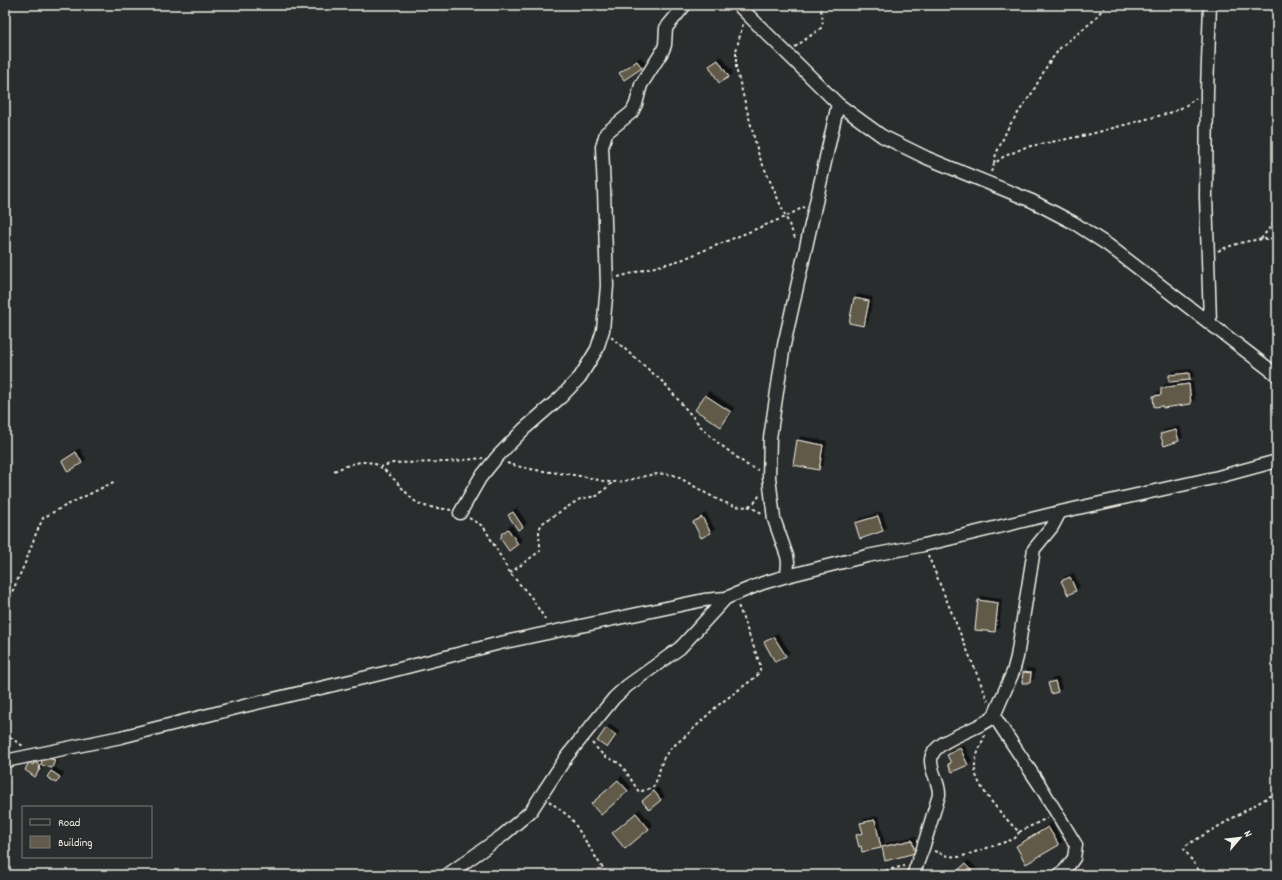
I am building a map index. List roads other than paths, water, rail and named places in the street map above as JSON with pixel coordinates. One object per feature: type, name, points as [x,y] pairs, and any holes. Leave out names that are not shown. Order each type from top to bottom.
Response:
[{"type":"street","points":[[460,513],[480,478],[497,457],[524,430],[561,397],[580,377],[597,349],[603,330],[607,286],[602,147],[606,133],[632,112],[636,104],[641,85],[662,52],[666,28],[685,5]]},
{"type":"street","points":[[1210,5],[1207,90],[1206,196],[1210,322]]},
{"type":"street","points":[[742,9],[838,104],[882,136],[927,158],[1032,201],[1074,223],[1108,245],[1277,375]]},
{"type":"street","points":[[787,576],[787,556],[774,519],[769,475],[770,438],[784,345],[838,104]]},
{"type":"street","points":[[5,761],[121,737],[380,674],[500,643],[626,618],[704,600],[730,596],[763,583],[867,556],[924,545],[1277,462]]},
{"type":"street","points":[[913,875],[939,795],[940,788],[932,768],[931,759],[934,751],[938,746],[991,719],[1013,672],[1017,657],[1034,549],[1052,527],[1060,512]]},
{"type":"street","points":[[447,875],[517,824],[531,811],[567,756],[614,698],[627,686],[680,648],[730,596]]},
{"type":"street","points":[[991,719],[1058,814],[1076,845],[1074,858],[1066,869],[1059,875]]}]
